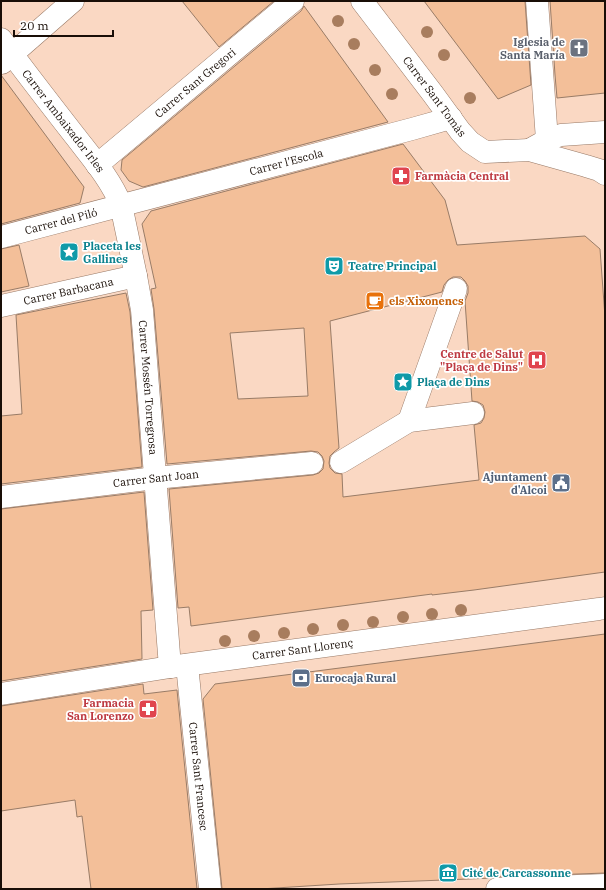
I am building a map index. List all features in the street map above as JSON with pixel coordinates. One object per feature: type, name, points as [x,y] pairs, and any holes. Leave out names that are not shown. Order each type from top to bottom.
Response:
[{"type":"street","points":[[5,52],[73,1]]},
{"type":"street","name":"Carrer Sant Gregori","points":[[97,165],[293,1]]},
{"type":"street","name":"Carrer Sant Tomàs","points":[[362,1],[460,131],[470,142],[485,152],[538,145],[561,135],[605,132]]},
{"type":"street","points":[[537,1],[538,145]]},
{"type":"street","name":"Carrer Ambaixador Irles","points":[[5,52],[97,165],[113,188],[121,205]]},
{"type":"street","name":"Carrer l'Escola","points":[[121,205],[450,118]]},
{"type":"street","name":"Carrer Sant Tomàs","points":[[538,145],[586,166],[599,170],[605,174]]},
{"type":"street","name":"Carrer del Piló","points":[[1,237],[121,205]]},
{"type":"street","name":"Carrer Mossén Torregrosa","points":[[121,205],[142,310],[155,478],[178,666]]},
{"type":"street","name":"Carrer Barbacana","points":[[1,306],[136,276]]},
{"type":"street","points":[[409,421],[456,289]]},
{"type":"street","points":[[341,462],[409,421],[473,413]]},
{"type":"street","name":"Carrer Sant Joan","points":[[1,497],[155,478],[312,463]]},
{"type":"street","name":"Carrer Sant Llorenç","points":[[1,694],[178,666],[605,608]]},
{"type":"street","name":"Carrer Sant Francesc","points":[[178,666],[210,889]]},
{"type":"street","points":[[497,889],[605,885]]},
{"type":"building","points":[[182,1],[274,1],[219,47]]},
{"type":"building","points":[[424,1],[525,1],[531,85],[498,99]]},
{"type":"building","name":"Iglesia de Santa María","points":[[550,1],[605,1],[605,93],[557,98]]},
{"type":"building","points":[[304,6],[388,122],[143,187],[129,181],[121,170],[122,160],[301,11]]},
{"type":"building","points":[[1,75],[84,187],[80,203],[1,224]]},
{"type":"building","points":[[403,144],[445,200],[457,245],[585,236],[600,249],[605,317],[605,572],[191,626],[189,607],[178,608],[169,489],[313,475],[319,473],[323,469],[324,461],[318,452],[311,451],[167,464],[151,289],[156,288],[142,224],[151,211]],"holes":[[[453,277],[461,277],[468,286],[468,293],[465,301],[472,401],[483,405],[485,412],[481,423],[474,425],[479,480],[343,497],[342,474],[335,473],[330,468],[329,463],[330,456],[339,448],[330,321],[442,292],[444,285]],[[304,328],[308,396],[238,399],[230,333]]]},
{"type":"building","points":[[19,245],[29,286],[1,292],[1,249]]},
{"type":"building","points":[[126,293],[130,312],[142,467],[1,484],[1,416],[22,414],[16,315]]},
{"type":"building","points":[[144,492],[153,610],[141,611],[142,659],[1,681],[1,509]]},
{"type":"building","points":[[605,634],[605,873],[339,884],[260,889],[222,889],[203,699],[215,684]]},
{"type":"building","points":[[143,684],[144,694],[177,690],[197,889],[91,889],[82,816],[77,817],[75,800],[1,811],[1,706]]},
{"type":"place","name":"Iglesia de Santa María","points":[[579,48]]},
{"type":"place","name":"Farmàcia Central","points":[[401,176]]},
{"type":"place","name":"Placeta les Gallines","points":[[69,252]]},
{"type":"place","name":"Teatre Principal","points":[[334,266]]},
{"type":"place","name":"els Xixonencs","points":[[375,301]]},
{"type":"place","name":"Centre de Salut \"Plaça de Dins\"","points":[[537,360]]},
{"type":"place","name":"Plaça de Dins","points":[[403,382]]},
{"type":"place","name":"Ajuntament d'Alcoi","points":[[561,483]]},
{"type":"place","name":"Eurocaja Rural","points":[[301,678]]},
{"type":"place","name":"Farmacia San Lorenzo","points":[[148,709]]},
{"type":"place","name":"Cité de Carcassonne","points":[[448,873]]}]
